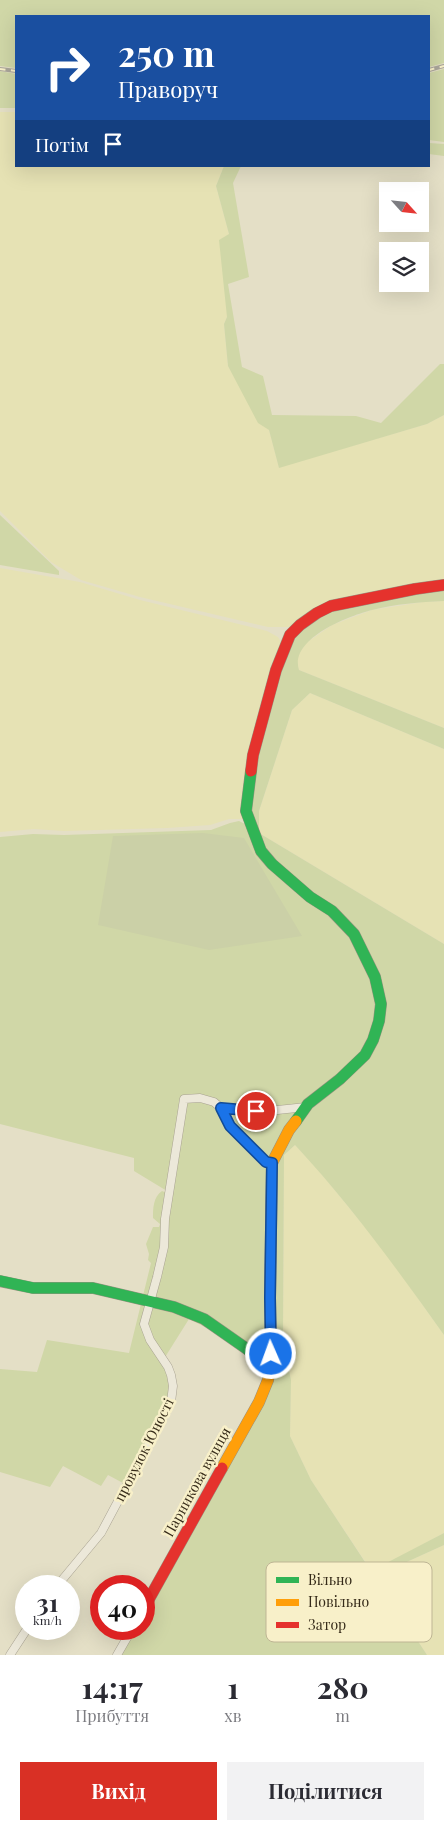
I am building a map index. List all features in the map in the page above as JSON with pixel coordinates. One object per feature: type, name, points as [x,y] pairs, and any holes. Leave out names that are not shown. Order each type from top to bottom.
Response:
[{"type":"street","points":[[221,1108],[230,1126],[266,1162],[272,1163],[289,1130],[306,1106],[355,1066],[365,1055],[380,1020],[381,1004],[375,977],[354,934],[332,911],[310,897],[272,864],[262,850],[246,812],[246,799],[253,755],[262,718],[276,670],[290,635],[317,613],[331,606],[444,585]]},
{"type":"street","name":"провулок Юності","points":[[66,1575],[100,1533],[171,1402],[173,1386],[171,1375],[145,1330],[145,1318],[156,1284],[164,1248],[165,1220],[184,1100],[200,1098],[214,1102],[221,1108]]},
{"type":"street","points":[[221,1108],[268,1111],[306,1106]]},
{"type":"street","name":"Парникова вулиця","points":[[155,1588],[265,1390],[270,1369],[272,1163]]},
{"type":"street","points":[[0,1281],[33,1288],[93,1288],[182,1310],[204,1319],[247,1349],[270,1369]]},
{"type":"street","points":[[10,1655],[20,1640]]},
{"type":"street","points":[[117,1655],[126,1640]]},
{"type":"shaded area","points":[[0,112],[15,112],[15,167],[224,167],[216,186],[229,234],[227,317],[224,324],[228,366],[269,430],[279,467],[427,424],[444,415],[444,583],[289,627],[268,627],[140,597],[81,580],[51,562],[0,511]]},
{"type":"shaded area","points":[[0,568],[80,582],[140,600],[267,631],[278,637],[281,642],[244,819],[229,819],[210,825],[167,828],[64,831],[34,829],[0,832]]},
{"type":"shaded area","points":[[444,601],[444,728],[299,670],[296,662],[306,643],[332,625],[372,610],[423,602]]},
{"type":"shaded area","points":[[310,693],[444,749],[444,944],[259,833],[259,811],[292,710]]},
{"type":"shaded area","points":[[295,1145],[320,1172],[386,1253],[444,1335],[444,1533],[390,1562],[365,1562],[311,1480],[290,1436],[291,1380],[283,1342],[284,1155]]},
{"type":"shaded area","points":[[444,1545],[444,1655],[427,1655],[418,1642],[432,1642],[432,1562],[407,1562]]},
{"type":"green space","points":[[0,0],[444,0],[444,63],[430,67],[430,15],[15,15],[15,68],[0,66]]},
{"type":"green space","points":[[444,69],[444,142],[430,140],[430,73]]},
{"type":"green space","points":[[0,71],[15,74],[15,108],[0,108]]},
{"type":"green space","points":[[430,143],[444,144],[444,156],[430,154]]},
{"type":"green space","points":[[224,167],[241,167],[233,183],[249,277],[228,284],[242,367],[263,376],[272,415],[356,416],[381,423],[440,364],[444,364],[444,415],[427,424],[279,468],[269,430],[258,423],[228,366],[224,324],[227,317],[219,240],[229,234],[216,186]]},
{"type":"green space","points":[[0,515],[59,571],[59,575],[0,565]]},
{"type":"green space","points":[[444,589],[444,601],[381,608],[336,623],[311,639],[303,648],[298,659],[299,670],[444,728],[444,749],[310,693],[292,710],[259,811],[259,833],[444,944],[444,1335],[372,1237],[335,1190],[295,1145],[284,1155],[283,1342],[291,1380],[290,1436],[311,1480],[365,1562],[266,1562],[266,1642],[418,1642],[427,1655],[121,1655],[130,1640],[155,1640],[155,1594],[262,1404],[269,1390],[272,1374],[215,1332],[189,1319],[162,1362],[169,1378],[170,1388],[164,1408],[151,1435],[123,1483],[108,1475],[101,1486],[63,1466],[50,1487],[0,1472],[0,1369],[37,1372],[47,1340],[129,1353],[151,1263],[148,1260],[149,1254],[146,1244],[153,1227],[159,1227],[160,1224],[153,1218],[154,1203],[162,1191],[167,1193],[167,1191],[134,1171],[134,1158],[0,1124],[0,837],[33,834],[64,835],[211,830],[239,821],[249,826],[263,855],[271,865],[309,898],[331,912],[353,935],[378,991],[378,1020],[363,1054],[339,1078],[310,1100],[287,1130],[276,1149],[281,1151],[287,1137],[310,1104],[350,1072],[366,1055],[377,1033],[382,1014],[383,1003],[380,987],[360,941],[351,927],[327,904],[293,881],[272,863],[260,844],[247,809],[248,792],[257,742],[283,659],[293,639],[303,626],[319,615],[341,607]]},
{"type":"green space","points":[[203,833],[244,838],[302,936],[209,950],[98,925],[113,836]]},
{"type":"green space","points":[[444,1533],[444,1545],[407,1562],[388,1562]]},
{"type":"railway","points":[[430,70],[444,66]]},
{"type":"railway","points":[[0,69],[15,71]]},
{"type":"traffic: fast","points":[[251,771],[246,811],[261,851],[272,864],[310,897],[332,911],[354,934],[375,977],[381,1004],[379,1021],[373,1040],[365,1055],[340,1079],[308,1104],[296,1121]]},
{"type":"traffic: fast","points":[[0,1281],[33,1288],[93,1288],[174,1307],[204,1319],[247,1349],[270,1369]]},
{"type":"traffic: slow","points":[[222,1468],[259,1402],[268,1380],[271,1354],[272,1163],[289,1130],[296,1121]]},
{"type":"traffic: jam","points":[[251,771],[253,755],[276,670],[290,635],[300,625],[331,606],[444,585]]},
{"type":"traffic: jam","points":[[155,1588],[222,1468]]},
{"type":"route","points":[[256,1111],[221,1108],[230,1126],[266,1162],[272,1163],[270,1243],[271,1354]]}]
